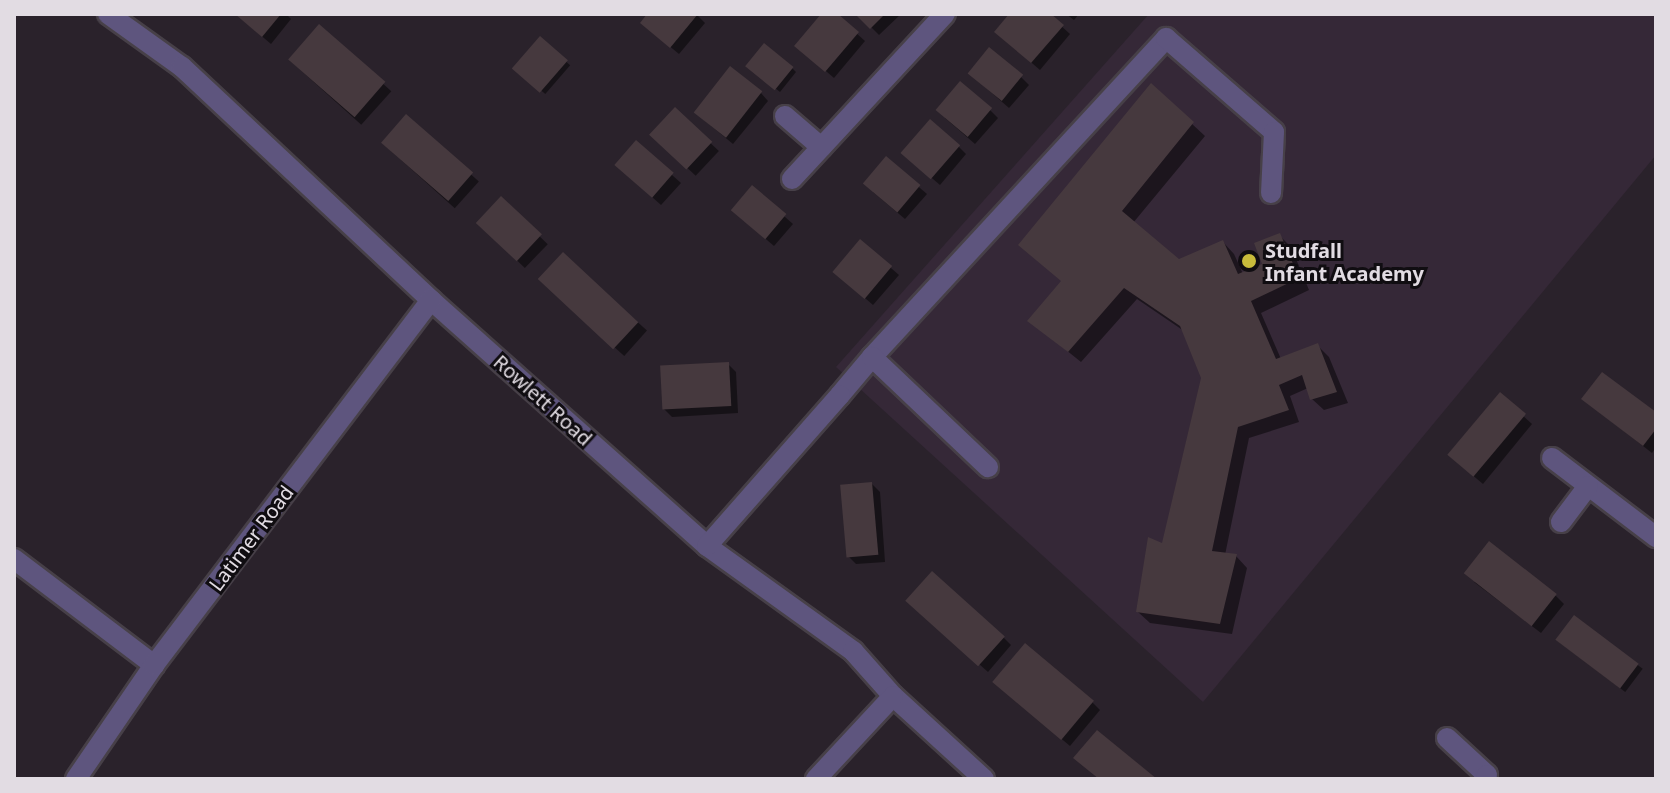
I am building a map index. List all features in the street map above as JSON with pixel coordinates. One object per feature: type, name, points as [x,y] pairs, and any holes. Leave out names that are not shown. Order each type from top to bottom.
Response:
[{"type":"street","name":"Rowlett Road","points":[[108,14],[182,67],[431,300],[707,546],[853,651],[893,696],[984,779]]},
{"type":"street","points":[[792,179],[945,14]]},
{"type":"street","points":[[707,546],[872,357],[1166,38],[1274,132],[1271,193]]},
{"type":"street","points":[[785,116],[821,147]]},
{"type":"street","name":"Latimer Road","points":[[76,779],[154,665],[431,300]]},
{"type":"street","points":[[872,357],[988,467]]},
{"type":"street","points":[[1552,458],[1656,537]]},
{"type":"street","points":[[1561,522],[1588,486]]},
{"type":"street","points":[[14,559],[154,665]]},
{"type":"street","points":[[816,779],[893,696]]},
{"type":"street","points":[[1447,738],[1487,775],[1486,779]]},
{"type":"shaded area","name":"Studfall Infant Academy","points":[[1149,14],[1656,14],[1656,155],[1203,702],[836,367]]},
{"type":"building","points":[[235,14],[281,14],[262,37]]},
{"type":"building","points":[[647,14],[698,14],[670,48],[640,23]]},
{"type":"building","points":[[821,14],[838,14],[859,32],[825,72],[794,46]]},
{"type":"building","points":[[855,14],[885,14],[870,29]]},
{"type":"building","points":[[1009,14],[1051,14],[1064,25],[1031,63],[994,32]]},
{"type":"building","points":[[319,24],[385,82],[355,117],[288,59]]},
{"type":"building","points":[[540,36],[568,60],[540,93],[512,68]]},
{"type":"building","points":[[764,43],[794,67],[775,90],[745,66]]},
{"type":"building","points":[[989,47],[1023,75],[1002,101],[968,73]]},
{"type":"building","points":[[730,66],[762,91],[726,138],[694,112]]},
{"type":"building","points":[[960,81],[992,108],[968,137],[936,110]]},
{"type":"building","points":[[1151,83],[1194,122],[1122,211],[1179,259],[1223,240],[1238,274],[1262,264],[1254,243],[1280,233],[1299,278],[1251,301],[1276,359],[1318,343],[1337,392],[1310,400],[1302,375],[1279,385],[1289,410],[1238,427],[1212,551],[1237,554],[1220,624],[1136,612],[1148,537],[1162,543],[1201,378],[1180,326],[1124,288],[1068,352],[1027,321],[1061,281],[1018,245]]},
{"type":"building","points":[[675,107],[712,142],[686,170],[649,135]]},
{"type":"building","points":[[406,114],[473,172],[448,201],[381,143]]},
{"type":"building","points":[[930,119],[960,145],[931,179],[900,153]]},
{"type":"building","points":[[636,140],[674,173],[652,198],[614,165]]},
{"type":"building","points":[[886,156],[920,185],[897,213],[863,184]]},
{"type":"building","points":[[752,185],[786,214],[765,239],[731,210]]},
{"type":"building","points":[[501,196],[542,234],[517,261],[476,223]]},
{"type":"building","points":[[860,239],[892,266],[865,299],[832,272]]},
{"type":"building","points":[[563,252],[638,322],[613,349],[538,279]]},
{"type":"building","points":[[729,362],[731,406],[662,410],[660,366]]},
{"type":"building","points":[[1602,372],[1656,412],[1656,429],[1643,446],[1581,399]]},
{"type":"building","points":[[1500,392],[1526,414],[1473,477],[1447,455]]},
{"type":"building","points":[[872,482],[878,555],[846,558],[840,485]]},
{"type":"building","points":[[1489,541],[1557,594],[1532,626],[1464,573]]},
{"type":"building","points":[[932,571],[1005,637],[978,666],[905,601]]},
{"type":"building","points":[[1574,615],[1639,664],[1620,689],[1555,640]]},
{"type":"building","points":[[1025,643],[1094,701],[1061,740],[992,682]]},
{"type":"building","points":[[1097,730],[1157,779],[1099,779],[1073,758]]},
{"type":"place","name":"Studfall Infant Academy","points":[[1249,261]]}]
